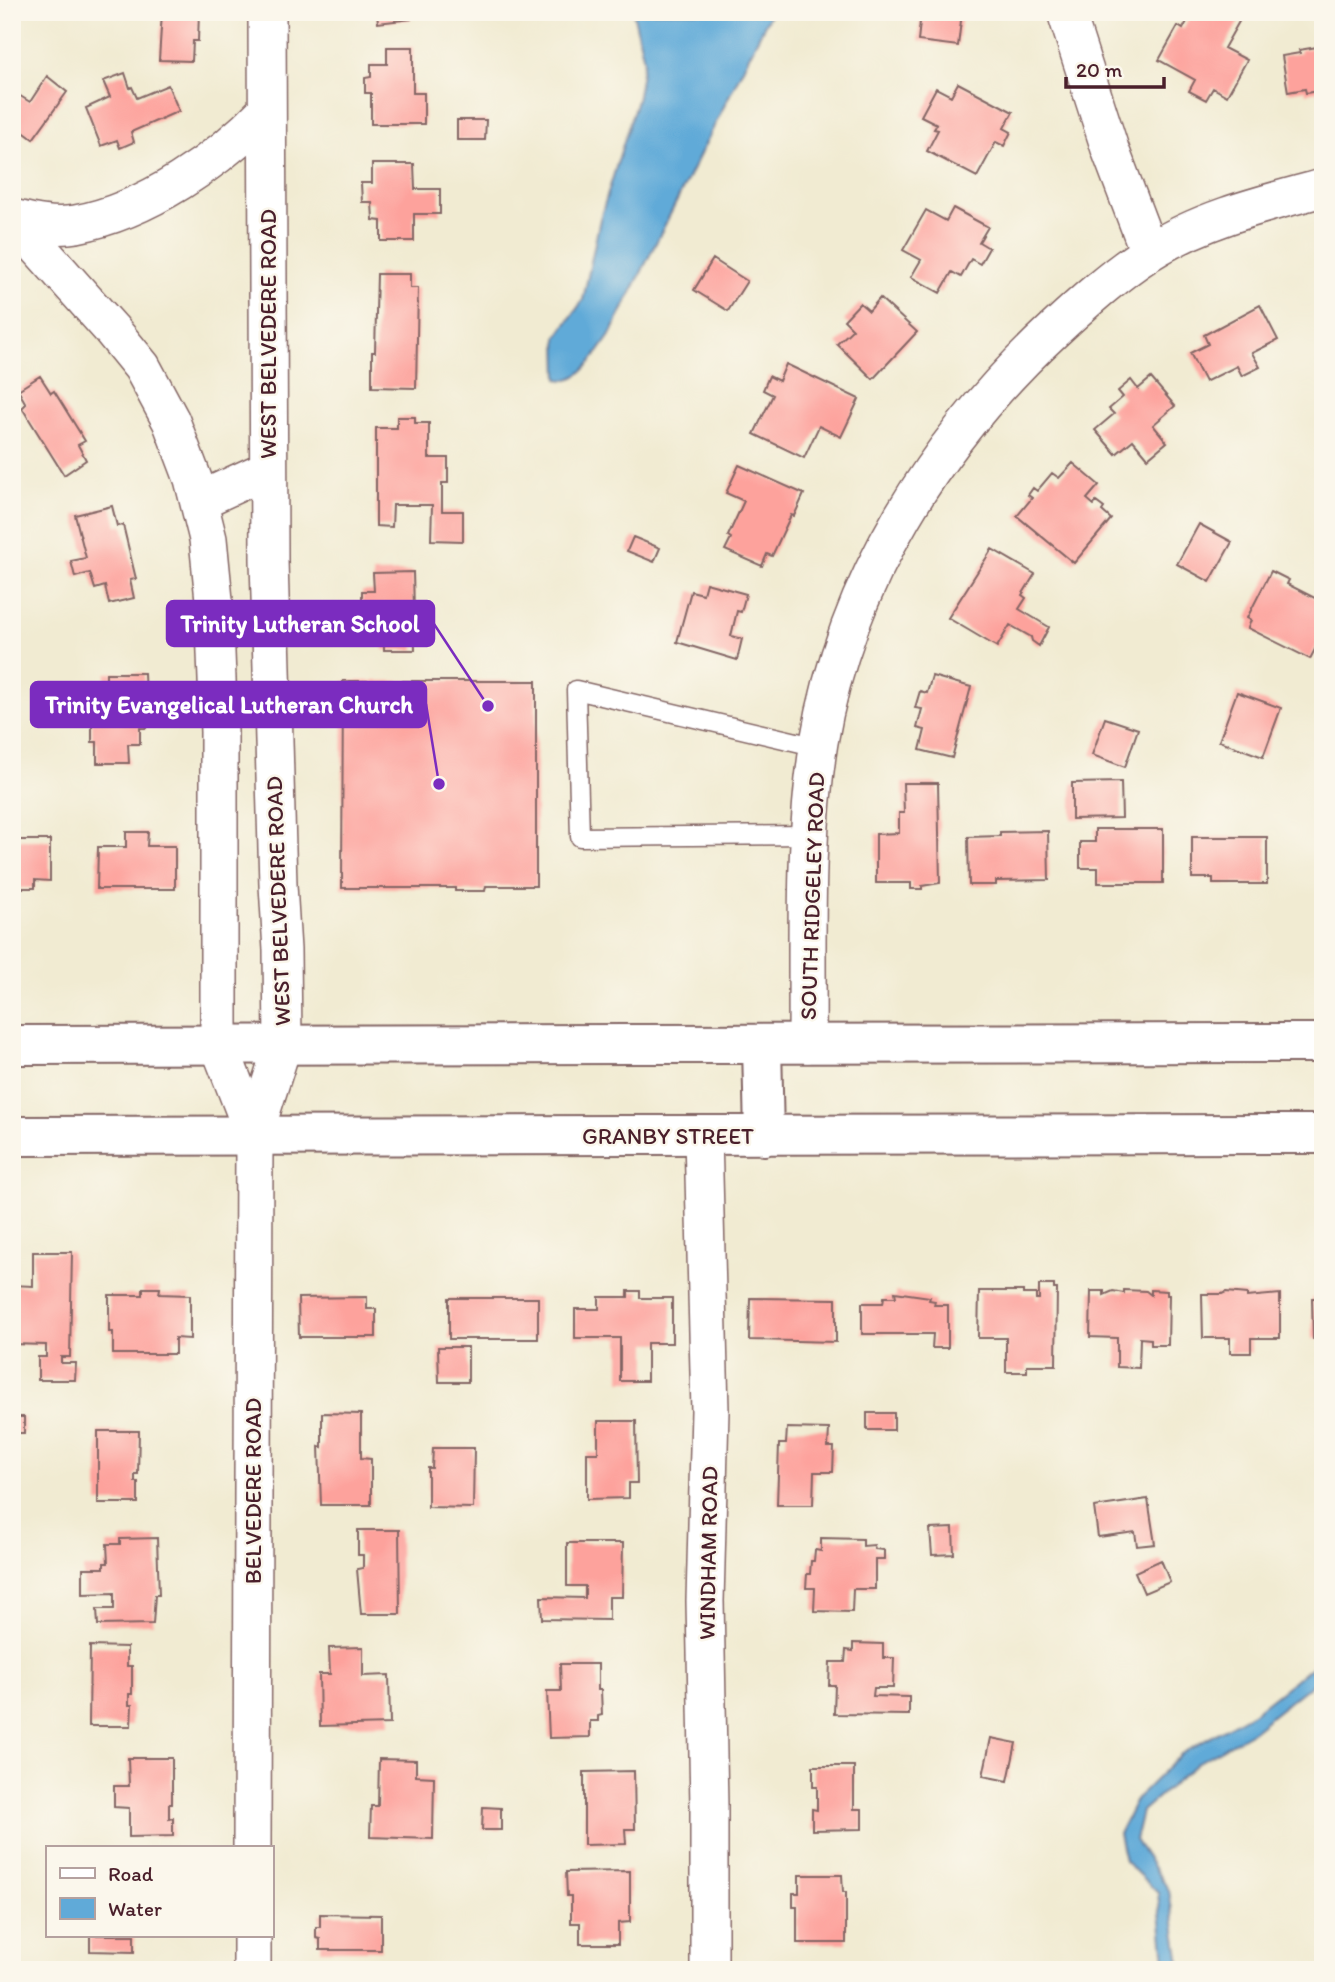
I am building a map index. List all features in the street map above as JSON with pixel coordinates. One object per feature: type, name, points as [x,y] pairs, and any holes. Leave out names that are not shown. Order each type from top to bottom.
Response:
[{"type":"main road","points":[[12,1045],[1323,1043]]},
{"type":"main road","points":[[762,1045],[764,1136]]},
{"type":"main road","name":"GRANBY STREET","points":[[12,1136],[1323,1134]]},
{"type":"street","name":"WEST BELVEDERE ROAD","points":[[254,1135],[283,1044],[269,560],[267,12]]},
{"type":"street","points":[[1066,12],[1110,149],[1149,252]]},
{"type":"street","points":[[12,218],[43,225],[75,224],[115,212],[165,190],[211,161],[267,110]]},
{"type":"street","name":"SOUTH RIDGELEY ROAD","points":[[807,1044],[810,814],[818,747],[836,667],[861,595],[888,540],[929,472],[977,409],[1031,351],[1099,288],[1149,252],[1200,226],[1251,207],[1323,188]]},
{"type":"street","points":[[12,218],[142,367],[171,421],[193,479],[208,539],[214,600],[219,732],[219,1045],[254,1135]]},
{"type":"street","points":[[199,502],[268,469]]},
{"type":"street","name":"BELVEDERE ROAD","points":[[252,1846],[254,1135]]},
{"type":"street","name":"WINDHAM ROAD","points":[[703,1136],[710,1411],[705,1601],[709,1970]]},
{"type":"street","points":[[252,1937],[252,1970]]},
{"type":"lane","points":[[810,835],[580,837],[576,690],[818,747]]},
{"type":"water","points":[[633,12],[771,12],[609,337],[581,373],[566,380],[558,379],[557,337],[583,300],[600,219],[638,96],[644,60]]},
{"type":"water","points":[[1323,1658],[1323,1675],[1250,1733],[1197,1763],[1142,1811],[1135,1840],[1169,1890],[1181,1970],[1166,1970],[1158,1893],[1125,1861],[1119,1834],[1137,1798],[1181,1754],[1254,1712]]},
{"type":"building","points":[[162,12],[199,12],[198,41],[193,41],[192,61],[159,60]]},
{"type":"building","points":[[377,12],[411,12],[411,19],[378,23]]},
{"type":"building","points":[[921,12],[962,12],[958,46],[918,41]]},
{"type":"building","points":[[1192,12],[1238,12],[1236,15],[1241,18],[1224,48],[1247,60],[1227,96],[1213,88],[1206,100],[1189,91],[1195,80],[1159,60],[1178,26],[1183,29]]},
{"type":"building","points":[[1323,46],[1323,90],[1288,92],[1282,56]]},
{"type":"building","points":[[387,47],[413,47],[413,93],[424,93],[424,124],[371,124],[371,93],[365,93],[365,78],[371,77],[371,64],[387,64]]},
{"type":"building","points":[[125,73],[137,98],[168,85],[179,111],[131,132],[134,142],[120,148],[117,140],[101,146],[86,108],[110,97],[103,81]]},
{"type":"building","points":[[47,76],[67,92],[33,139],[22,131],[17,136],[12,133],[12,91],[30,102]]},
{"type":"building","points":[[958,83],[1013,112],[1004,128],[1011,132],[1004,146],[996,142],[977,177],[927,151],[938,130],[934,129],[937,124],[921,116],[936,88],[951,96]]},
{"type":"building","points":[[457,120],[486,120],[485,140],[457,140]]},
{"type":"building","points":[[372,164],[414,164],[415,189],[440,189],[440,214],[414,214],[414,241],[381,241],[381,221],[373,220],[372,202],[362,202],[361,183],[372,183]]},
{"type":"building","points":[[953,208],[988,227],[979,242],[989,248],[980,264],[971,259],[961,277],[952,272],[940,293],[911,277],[921,260],[903,250],[926,210],[946,221]]},
{"type":"building","points":[[713,259],[747,281],[728,311],[694,290]]},
{"type":"building","points":[[377,274],[410,274],[410,288],[418,288],[416,388],[372,387]]},
{"type":"building","points":[[880,298],[917,332],[873,379],[837,344],[853,329],[844,320],[860,303],[869,311]]},
{"type":"building","points":[[1260,305],[1278,340],[1252,353],[1260,367],[1242,376],[1237,366],[1205,382],[1190,353],[1208,344],[1204,335]]},
{"type":"building","points":[[786,364],[859,399],[841,437],[819,426],[804,458],[754,434],[773,395],[763,390],[769,376],[779,381]]},
{"type":"building","points":[[40,376],[51,393],[54,391],[85,441],[78,445],[86,460],[64,475],[22,408],[26,404],[18,390]]},
{"type":"building","points":[[1151,378],[1175,406],[1153,425],[1167,442],[1148,458],[1133,440],[1116,454],[1095,430],[1114,414],[1109,409],[1123,397],[1118,391],[1131,380],[1138,389]]},
{"type":"building","points":[[397,417],[415,417],[415,423],[429,423],[429,458],[448,458],[448,483],[442,483],[442,511],[463,511],[463,541],[431,540],[432,505],[393,505],[392,527],[376,526],[376,428],[397,428]]},
{"type":"building","points":[[1073,463],[1099,485],[1087,499],[1104,508],[1102,511],[1111,519],[1074,563],[1017,516],[1032,498],[1028,495],[1033,488],[1037,491],[1052,473],[1059,478]]},
{"type":"building","points":[[739,465],[804,494],[772,556],[767,554],[762,566],[725,550],[731,538],[728,536],[744,501],[726,493]]},
{"type":"building","points":[[112,506],[117,526],[123,525],[136,579],[130,580],[134,598],[109,604],[105,586],[95,589],[90,573],[75,577],[71,561],[86,558],[75,515]]},
{"type":"building","points":[[1199,524],[1232,542],[1210,582],[1177,564]]},
{"type":"building","points":[[633,537],[660,548],[654,562],[627,551]]},
{"type":"building","points":[[992,549],[1035,574],[1022,595],[1026,598],[1019,609],[1049,627],[1039,646],[1031,637],[1010,625],[997,647],[948,618]]},
{"type":"building","points":[[1271,571],[1289,580],[1287,584],[1323,602],[1323,634],[1310,659],[1248,628],[1251,620],[1247,618]]},
{"type":"building","points":[[413,572],[415,650],[384,650],[384,630],[373,630],[373,610],[362,610],[362,591],[374,591],[373,573]]},
{"type":"building","points":[[706,583],[746,594],[741,612],[737,611],[731,636],[742,639],[737,660],[677,642],[691,591],[703,594]]},
{"type":"building","points":[[106,673],[144,673],[145,698],[150,697],[150,709],[145,709],[146,728],[140,728],[140,744],[128,744],[129,763],[97,763],[97,742],[92,742],[92,697],[106,697]]},
{"type":"building","points":[[932,676],[971,687],[952,758],[920,750],[925,730],[917,728],[922,709],[915,708],[920,691],[927,693]]},
{"type":"building","points":[[343,681],[536,681],[536,886],[486,886],[485,891],[455,891],[455,888],[342,888]]},
{"type":"building","points":[[1237,692],[1281,708],[1263,757],[1219,741]]},
{"type":"building","points":[[1105,718],[1138,729],[1125,767],[1092,755]]},
{"type":"building","points":[[1121,782],[1122,818],[1072,819],[1072,783]]},
{"type":"building","points":[[903,783],[938,783],[940,883],[922,886],[922,889],[911,889],[911,883],[876,883],[876,834],[899,833],[899,813],[904,813]]},
{"type":"building","points":[[1095,829],[1163,829],[1163,883],[1098,883],[1098,868],[1080,868],[1080,842],[1095,842]]},
{"type":"building","points":[[1048,831],[1049,880],[996,881],[996,885],[969,885],[968,837],[1000,836],[1000,832]]},
{"type":"building","points":[[126,832],[148,832],[147,846],[175,846],[175,889],[97,889],[98,847],[126,847]]},
{"type":"building","points":[[1192,837],[1267,837],[1267,884],[1213,884],[1213,878],[1192,878]]},
{"type":"building","points":[[12,840],[50,840],[50,881],[35,880],[35,888],[12,888]]},
{"type":"building","points":[[33,1252],[72,1252],[70,1357],[61,1357],[61,1363],[76,1363],[75,1380],[38,1380],[38,1357],[46,1357],[46,1345],[12,1344],[12,1285],[33,1286]]},
{"type":"building","points":[[1039,1285],[1054,1285],[1054,1289],[1057,1289],[1056,1365],[1027,1365],[1027,1372],[1006,1372],[1006,1338],[978,1338],[979,1291],[1023,1291],[1023,1294],[1036,1294],[1036,1299],[1039,1299]]},
{"type":"building","points":[[143,1288],[160,1288],[159,1294],[190,1295],[190,1339],[175,1338],[175,1354],[113,1354],[113,1332],[109,1332],[109,1295],[143,1295]]},
{"type":"building","points":[[1124,1290],[1146,1291],[1151,1295],[1151,1290],[1167,1291],[1169,1295],[1168,1345],[1151,1345],[1151,1339],[1140,1338],[1139,1368],[1117,1367],[1117,1338],[1090,1337],[1091,1291],[1104,1291],[1104,1295],[1113,1291],[1124,1293]]},
{"type":"building","points":[[628,1291],[640,1291],[640,1298],[672,1298],[672,1343],[647,1343],[647,1381],[620,1381],[620,1338],[575,1338],[575,1309],[599,1309],[599,1297],[628,1297]]},
{"type":"building","points":[[895,1292],[930,1297],[929,1300],[935,1301],[934,1305],[948,1305],[948,1348],[932,1348],[933,1334],[862,1334],[862,1303],[883,1303],[884,1297],[896,1297]]},
{"type":"building","points":[[1202,1294],[1247,1294],[1247,1297],[1280,1294],[1280,1338],[1251,1338],[1251,1353],[1230,1353],[1230,1338],[1203,1338]]},
{"type":"building","points":[[367,1297],[367,1309],[376,1309],[376,1337],[299,1337],[298,1298]]},
{"type":"building","points":[[449,1298],[538,1298],[538,1339],[449,1339]]},
{"type":"building","points":[[750,1298],[836,1299],[836,1342],[749,1340]]},
{"type":"building","points":[[1312,1298],[1323,1298],[1323,1338],[1313,1339]]},
{"type":"building","points":[[438,1347],[468,1347],[468,1382],[439,1382]]},
{"type":"building","points":[[322,1413],[361,1414],[361,1458],[371,1459],[371,1505],[321,1505],[319,1446],[322,1447]]},
{"type":"building","points":[[867,1413],[894,1413],[894,1430],[867,1430]]},
{"type":"building","points":[[12,1417],[24,1417],[24,1433],[12,1433]]},
{"type":"building","points":[[598,1421],[636,1421],[637,1483],[629,1483],[629,1498],[587,1499],[587,1453],[598,1453]]},
{"type":"building","points":[[787,1428],[829,1429],[828,1447],[834,1447],[833,1472],[814,1472],[813,1505],[777,1505],[779,1444],[786,1444]]},
{"type":"building","points":[[98,1431],[139,1431],[138,1474],[135,1474],[135,1482],[138,1482],[138,1503],[98,1503]]},
{"type":"building","points":[[433,1448],[474,1448],[473,1508],[428,1507],[428,1468],[432,1468]]},
{"type":"building","points":[[1148,1499],[1155,1544],[1137,1546],[1135,1532],[1098,1537],[1094,1507]]},
{"type":"building","points":[[953,1528],[954,1554],[932,1555],[930,1529]]},
{"type":"building","points":[[358,1530],[399,1530],[400,1614],[361,1614],[357,1569],[363,1568],[363,1555],[358,1555]]},
{"type":"building","points":[[157,1538],[159,1595],[155,1595],[153,1624],[98,1625],[97,1609],[114,1609],[114,1593],[83,1594],[83,1568],[104,1568],[104,1563],[108,1563],[107,1544],[120,1544],[120,1539]]},
{"type":"building","points":[[821,1538],[863,1539],[863,1546],[874,1545],[875,1549],[884,1550],[884,1559],[875,1559],[875,1589],[853,1589],[852,1612],[814,1611],[815,1588],[806,1588],[807,1574],[810,1574],[815,1550],[821,1551]]},
{"type":"building","points":[[567,1543],[623,1543],[622,1597],[609,1597],[609,1620],[542,1619],[541,1597],[585,1598],[585,1586],[567,1586]]},
{"type":"building","points":[[1161,1560],[1170,1582],[1144,1593],[1135,1572]]},
{"type":"building","points":[[853,1643],[883,1644],[883,1658],[894,1658],[893,1688],[874,1688],[873,1696],[909,1697],[909,1715],[834,1714],[835,1685],[829,1685],[830,1662],[845,1662],[846,1650],[853,1651]]},
{"type":"building","points":[[90,1646],[127,1647],[127,1666],[132,1666],[132,1694],[129,1694],[129,1705],[132,1705],[131,1726],[89,1726]]},
{"type":"building","points":[[363,1647],[363,1676],[389,1675],[390,1724],[320,1726],[319,1674],[330,1674],[329,1648]]},
{"type":"building","points":[[560,1664],[598,1664],[602,1715],[598,1716],[598,1721],[590,1721],[590,1737],[549,1738],[547,1691],[561,1691]]},
{"type":"building","points":[[991,1738],[1016,1743],[1008,1781],[983,1776]]},
{"type":"building","points":[[128,1758],[172,1758],[172,1804],[169,1804],[169,1819],[173,1818],[173,1836],[129,1837],[129,1808],[114,1807],[114,1786],[129,1786]]},
{"type":"building","points":[[379,1759],[416,1760],[416,1776],[434,1777],[433,1839],[370,1837],[371,1806],[378,1806]]},
{"type":"building","points":[[813,1766],[854,1766],[854,1809],[862,1809],[862,1829],[812,1830],[812,1809],[817,1810]]},
{"type":"building","points":[[634,1771],[635,1829],[625,1829],[626,1844],[584,1845],[584,1772]]},
{"type":"building","points":[[483,1807],[501,1808],[501,1830],[482,1830]]},
{"type":"building","points":[[630,1871],[630,1922],[618,1923],[618,1944],[580,1944],[580,1923],[571,1923],[571,1896],[567,1896],[566,1872]]},
{"type":"building","points":[[799,1875],[842,1875],[843,1892],[846,1892],[846,1943],[797,1943],[797,1907],[793,1907],[793,1893],[799,1893]]},
{"type":"building","points":[[320,1914],[381,1915],[381,1950],[320,1950],[316,1927],[320,1927]]},
{"type":"building","points":[[90,1937],[134,1937],[134,1952],[90,1951]]},
{"type":"place","name":"Trinity Lutheran School","points":[[488,706]]},
{"type":"place","name":"Trinity Evangelical Lutheran Church","points":[[439,784]]}]
